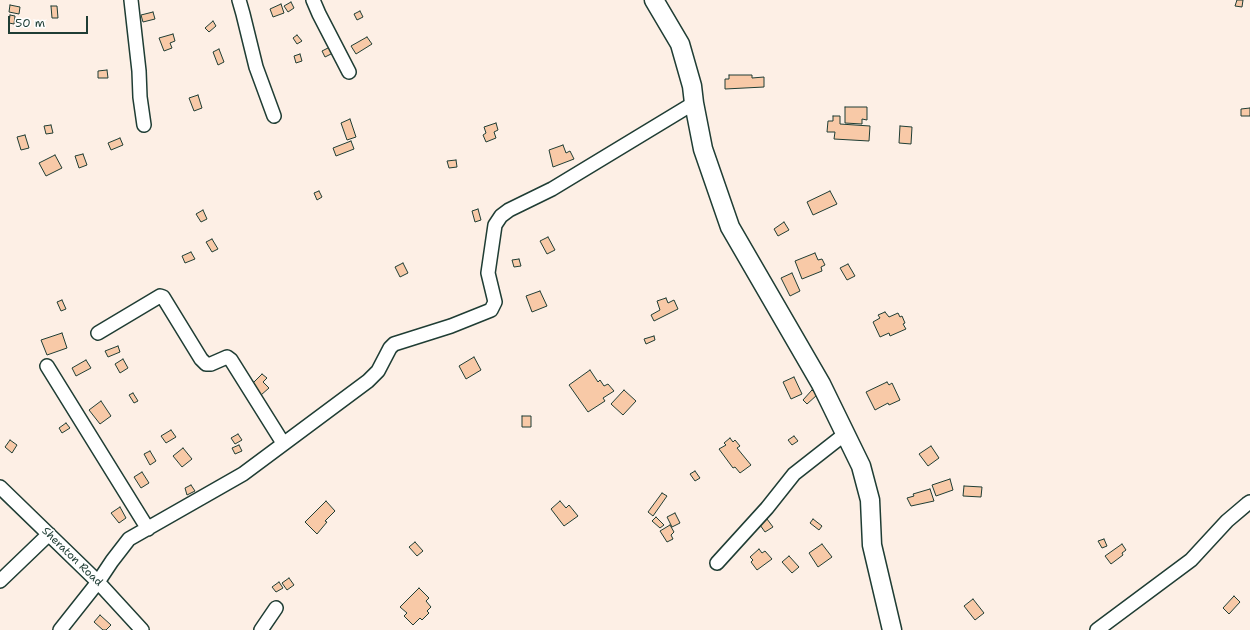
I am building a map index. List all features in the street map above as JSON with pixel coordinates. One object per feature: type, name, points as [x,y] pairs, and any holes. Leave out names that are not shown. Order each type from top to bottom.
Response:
[{"type":"street","points":[[131,0],[144,125]]},
{"type":"street","points":[[239,0],[256,67],[274,116]]},
{"type":"street","points":[[313,0],[349,72]]},
{"type":"street","points":[[654,0],[680,44],[692,86],[703,149],[730,227],[821,384],[861,466],[870,500],[872,544],[892,630]]},
{"type":"street","points":[[60,630],[98,582],[112,560],[129,539],[243,474],[368,381],[378,370],[390,348],[394,344],[451,326],[490,310],[495,302],[488,273],[495,225],[501,216],[552,189],[694,103]]},
{"type":"street","points":[[98,333],[160,296],[163,297],[201,359],[206,364],[212,364],[227,357],[231,360],[283,443]]},
{"type":"street","points":[[47,366],[148,529]]},
{"type":"street","points":[[717,563],[767,508],[794,474],[845,434]]},
{"type":"street","name":"Sheraton Road","points":[[0,487],[98,582],[142,630]]},
{"type":"street","points":[[1097,630],[1191,560],[1227,521],[1250,502]]},
{"type":"street","points":[[0,581],[48,534]]},
{"type":"street","points":[[261,630],[276,608]]},
{"type":"building","points":[[1237,0],[1243,0],[1242,7],[1235,6]]},
{"type":"building","points":[[291,2],[294,8],[288,12],[284,6]]},
{"type":"building","points":[[281,4],[284,13],[273,17],[270,9]]},
{"type":"building","points":[[10,5],[20,7],[19,14],[9,12]]},
{"type":"building","points":[[51,6],[57,6],[58,18],[52,18]]},
{"type":"building","points":[[360,11],[363,17],[357,20],[354,14]]},
{"type":"building","points":[[153,12],[155,19],[143,22],[141,15]]},
{"type":"building","points":[[10,15],[15,16],[14,24],[9,23]]},
{"type":"building","points":[[213,21],[216,26],[209,32],[205,28]]},
{"type":"building","points":[[173,34],[175,41],[170,43],[172,48],[164,51],[159,38]]},
{"type":"building","points":[[297,35],[302,41],[297,44],[293,38]]},
{"type":"building","points":[[367,37],[372,44],[356,54],[351,46]]},
{"type":"building","points":[[330,47],[333,53],[325,57],[322,51]]},
{"type":"building","points":[[219,49],[224,62],[218,65],[213,52]]},
{"type":"building","points":[[300,54],[302,61],[296,63],[294,56]]},
{"type":"building","points":[[107,70],[108,78],[98,78],[98,71]]},
{"type":"building","points":[[729,75],[752,75],[752,78],[764,77],[764,87],[725,89],[725,79],[729,79]]},
{"type":"building","points":[[198,95],[202,108],[194,111],[189,98]]},
{"type":"building","points":[[845,107],[867,107],[867,120],[862,119],[862,124],[845,123]]},
{"type":"building","points":[[1250,108],[1250,116],[1241,116],[1241,109]]},
{"type":"building","points":[[833,116],[840,116],[840,124],[870,126],[869,141],[834,139],[835,132],[827,132],[828,121],[833,121]]},
{"type":"building","points":[[350,119],[356,137],[347,140],[341,123]]},
{"type":"building","points":[[496,123],[498,130],[494,132],[496,138],[486,142],[483,135],[486,133],[484,127]]},
{"type":"building","points":[[51,125],[53,133],[46,134],[44,126]]},
{"type":"building","points":[[900,126],[912,127],[911,144],[899,143]]},
{"type":"building","points":[[25,135],[29,148],[21,150],[17,137]]},
{"type":"building","points":[[120,138],[123,145],[111,150],[108,143]]},
{"type":"building","points":[[351,141],[354,149],[336,156],[333,148]]},
{"type":"building","points":[[563,145],[566,153],[570,151],[574,159],[553,167],[549,150]]},
{"type":"building","points":[[83,154],[87,165],[79,168],[75,156]]},
{"type":"building","points":[[55,155],[62,168],[46,176],[39,163]]},
{"type":"building","points":[[456,160],[457,167],[449,168],[447,161]]},
{"type":"building","points":[[319,191],[322,197],[317,200],[314,193]]},
{"type":"building","points":[[830,191],[837,204],[813,215],[807,202]]},
{"type":"building","points":[[478,209],[481,220],[475,222],[472,211]]},
{"type":"building","points":[[203,210],[207,219],[201,222],[196,214]]},
{"type":"building","points":[[784,222],[789,230],[778,236],[774,229]]},
{"type":"building","points":[[548,237],[555,250],[547,254],[540,241]]},
{"type":"building","points":[[212,239],[218,249],[212,252],[206,242]]},
{"type":"building","points":[[191,252],[195,259],[185,263],[182,256]]},
{"type":"building","points":[[815,253],[818,260],[822,259],[825,265],[821,267],[822,271],[802,279],[795,261]]},
{"type":"building","points":[[519,259],[521,266],[514,267],[512,260]]},
{"type":"building","points":[[403,263],[408,273],[400,277],[395,267]]},
{"type":"building","points":[[848,264],[855,276],[847,280],[840,268]]},
{"type":"building","points":[[792,273],[800,291],[790,296],[781,278]]},
{"type":"building","points":[[540,291],[547,306],[532,312],[526,296]]},
{"type":"building","points":[[666,298],[668,303],[674,300],[678,309],[654,321],[651,315],[660,310],[657,301]]},
{"type":"building","points":[[62,300],[66,309],[61,311],[57,302]]},
{"type":"building","points":[[885,312],[889,317],[898,313],[900,317],[902,316],[905,323],[903,324],[906,329],[890,336],[889,333],[880,337],[873,322],[880,318],[878,315]]},
{"type":"building","points":[[62,333],[67,348],[47,355],[41,340]]},
{"type":"building","points":[[654,336],[655,340],[646,344],[644,339]]},
{"type":"building","points":[[118,346],[120,352],[108,357],[105,351]]},
{"type":"building","points":[[474,357],[481,370],[466,379],[459,366]]},
{"type":"building","points":[[123,359],[128,368],[120,373],[115,364]]},
{"type":"building","points":[[86,360],[91,368],[76,376],[72,368]]},
{"type":"building","points":[[590,370],[598,382],[600,380],[604,386],[608,384],[614,391],[603,398],[605,401],[588,412],[569,385]]},
{"type":"building","points":[[262,374],[267,378],[263,382],[269,388],[261,395],[251,385]]},
{"type":"building","points":[[794,377],[802,394],[791,399],[783,382]]},
{"type":"building","points":[[887,382],[889,385],[892,383],[900,400],[889,405],[888,403],[875,410],[866,392]]},
{"type":"building","points":[[624,390],[636,401],[623,415],[611,404]]},
{"type":"building","points":[[812,390],[817,395],[807,404],[803,400]]},
{"type":"building","points":[[133,393],[138,401],[134,403],[129,395]]},
{"type":"building","points":[[101,401],[111,416],[100,424],[89,410]]},
{"type":"building","points":[[522,416],[531,416],[531,427],[522,427]]},
{"type":"building","points":[[66,423],[70,428],[62,433],[59,428]]},
{"type":"building","points":[[171,430],[176,437],[166,443],[161,436]]},
{"type":"building","points":[[238,434],[242,440],[235,444],[231,438]]},
{"type":"building","points":[[794,436],[798,441],[792,445],[788,440]]},
{"type":"building","points":[[730,438],[733,442],[735,440],[740,446],[737,448],[751,465],[740,473],[735,467],[733,468],[719,449],[726,445],[724,443]]},
{"type":"building","points":[[10,440],[17,445],[12,453],[5,447]]},
{"type":"building","points":[[239,445],[242,451],[235,454],[232,448]]},
{"type":"building","points":[[931,446],[939,458],[928,466],[919,454]]},
{"type":"building","points":[[183,448],[192,459],[182,467],[173,456]]},
{"type":"building","points":[[150,451],[156,461],[150,465],[144,454]]},
{"type":"building","points":[[695,471],[700,478],[695,481],[690,474]]},
{"type":"building","points":[[142,472],[149,483],[141,488],[134,477]]},
{"type":"building","points":[[950,479],[953,490],[936,496],[932,485]]},
{"type":"building","points":[[191,485],[195,491],[187,495],[185,488]]},
{"type":"building","points":[[964,486],[982,487],[981,497],[963,496]]},
{"type":"building","points":[[930,489],[934,501],[911,506],[907,498],[914,496],[913,494]]},
{"type":"building","points":[[662,493],[667,496],[653,516],[648,512]]},
{"type":"building","points":[[326,501],[335,511],[325,521],[327,522],[317,534],[305,522]]},
{"type":"building","points":[[560,501],[566,508],[569,505],[578,516],[564,526],[551,509]]},
{"type":"building","points":[[120,507],[126,518],[119,523],[111,513]]},
{"type":"building","points":[[675,513],[680,523],[672,527],[667,517]]},
{"type":"building","points":[[656,517],[664,525],[660,528],[652,521]]},
{"type":"building","points":[[767,519],[773,527],[765,532],[760,525]]},
{"type":"building","points":[[813,519],[822,526],[819,530],[810,523]]},
{"type":"building","points":[[670,525],[674,532],[671,535],[673,539],[667,542],[660,531]]},
{"type":"building","points":[[1104,539],[1107,546],[1102,548],[1098,541]]},
{"type":"building","points":[[415,542],[423,551],[417,556],[409,547]]},
{"type":"building","points":[[822,544],[832,557],[818,567],[809,553]]},
{"type":"building","points":[[1122,544],[1126,550],[1122,553],[1123,555],[1111,564],[1105,556]]},
{"type":"building","points":[[759,549],[762,553],[765,551],[772,559],[757,570],[751,562],[753,560],[750,557]]},
{"type":"building","points":[[789,556],[799,567],[792,573],[782,562]]},
{"type":"building","points":[[289,578],[294,585],[287,590],[282,583]]},
{"type":"building","points":[[279,582],[283,588],[276,592],[272,587]]},
{"type":"building","points":[[419,588],[429,598],[426,601],[431,607],[427,611],[429,613],[422,620],[420,618],[413,625],[404,616],[407,613],[400,607]]},
{"type":"building","points":[[1234,596],[1240,602],[1229,614],[1223,608]]},
{"type":"building","points":[[973,599],[984,613],[975,620],[964,606]]},
{"type":"building","points":[[100,615],[111,625],[106,630],[103,630],[94,622]]}]
